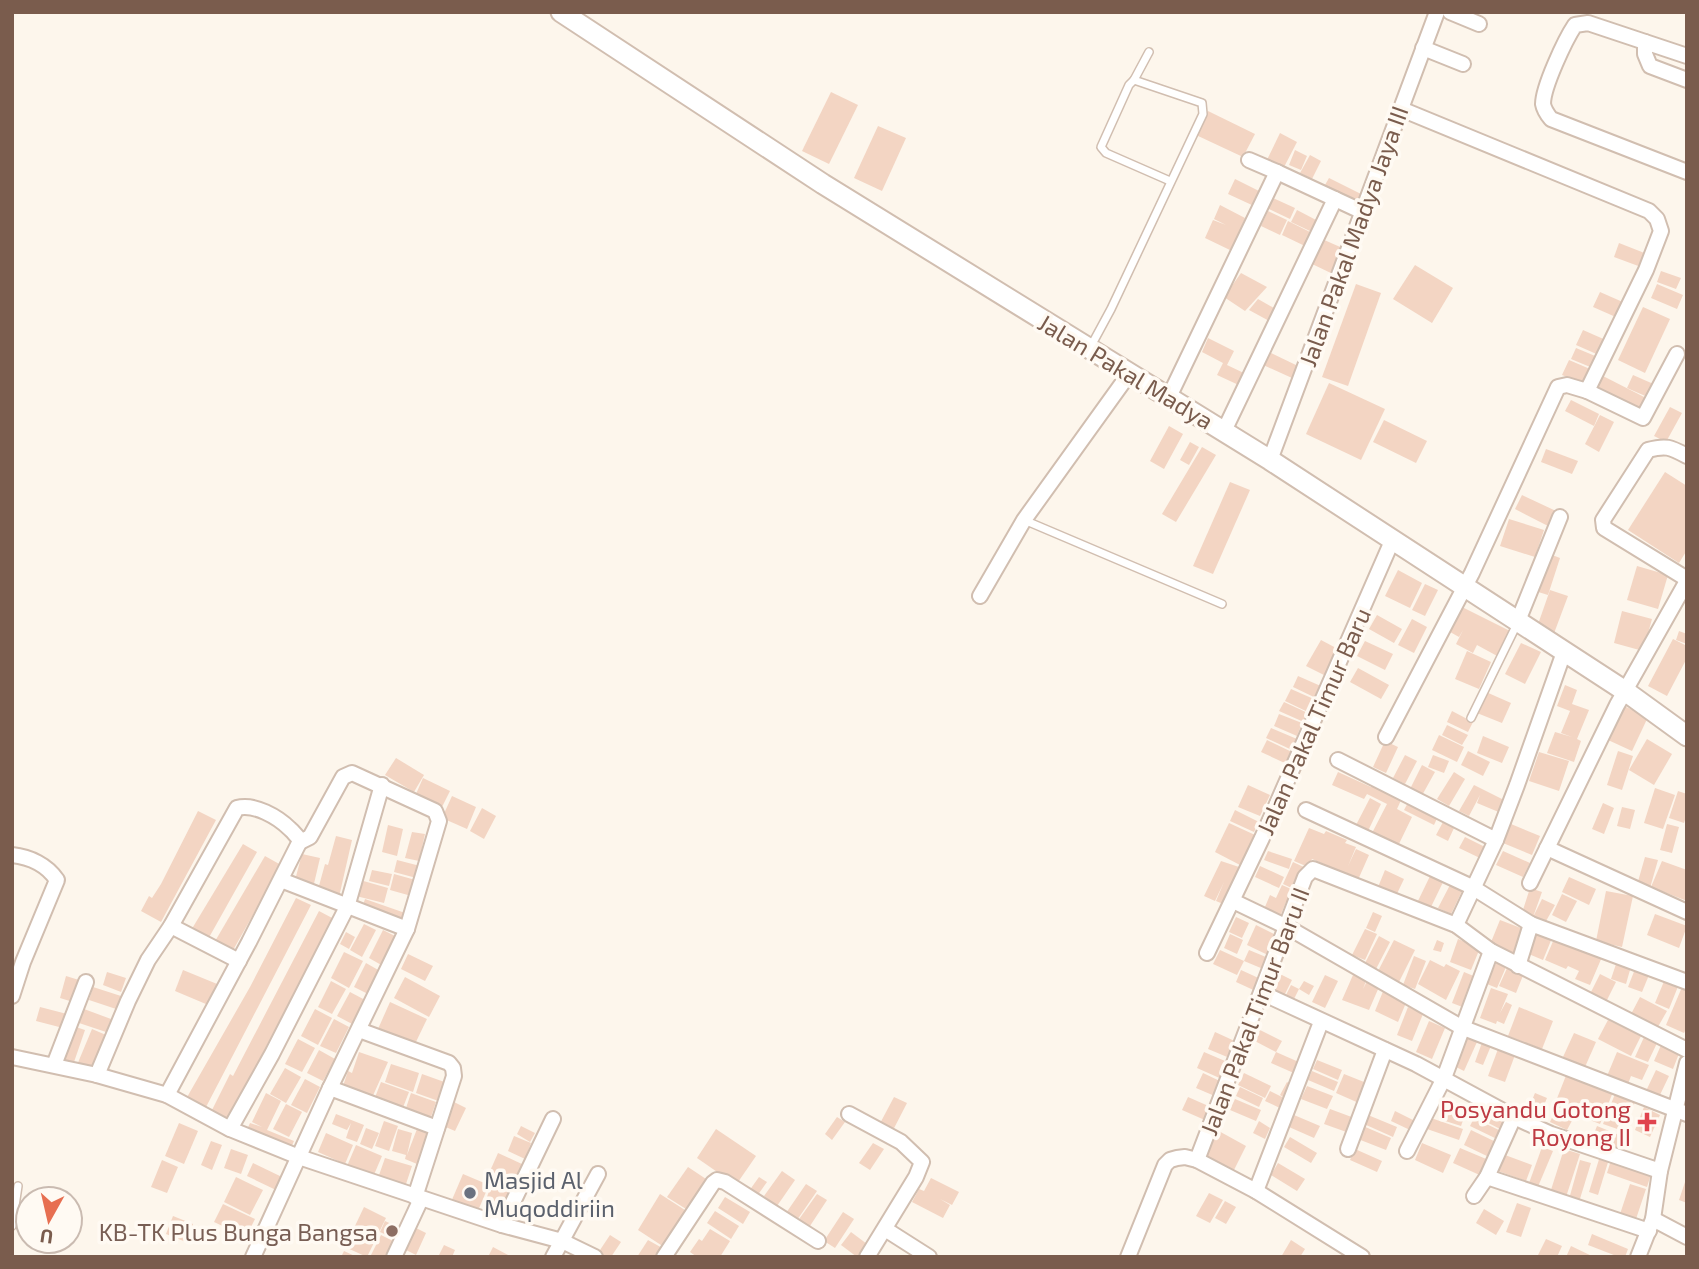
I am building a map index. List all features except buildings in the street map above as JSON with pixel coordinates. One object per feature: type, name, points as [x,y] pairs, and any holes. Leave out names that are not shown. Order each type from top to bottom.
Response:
[{"type":"street","name":"Jalan Pakal Madya","points":[[561,12],[823,184],[1270,460],[1625,691],[1687,736]]},
{"type":"street","name":"Jalan Pakal Madya Jaya III","points":[[1270,460],[1437,12]]},
{"type":"street","points":[[1450,12],[1479,24]]},
{"type":"street","points":[[1687,56],[1588,23],[1575,25],[1544,94],[1543,108],[1550,119],[1687,172]]},
{"type":"street","points":[[1645,42],[1645,54],[1650,66],[1687,80]]},
{"type":"street","points":[[1423,48],[1463,64]]},
{"type":"street","points":[[1401,108],[1649,211],[1657,219],[1661,231],[1646,270],[1587,391]]},
{"type":"street","points":[[1249,160],[1363,212]]},
{"type":"street","points":[[1169,397],[1277,172]]},
{"type":"street","points":[[1224,431],[1335,198]]},
{"type":"street","points":[[1386,737],[1465,586],[1558,387],[1567,385],[1587,391],[1643,418],[1677,354]]},
{"type":"street","points":[[980,596],[1024,520],[1129,373]]},
{"type":"street","points":[[1530,883],[1625,691],[1687,580],[1604,528],[1603,520],[1648,450],[1661,446],[1687,456]]},
{"type":"street","points":[[1518,621],[1560,517]]},
{"type":"street","name":"Jalan Pakal Timur Baru","points":[[1208,953],[1392,541]]},
{"type":"street","points":[[1564,652],[1496,839],[1456,925],[1491,951],[1518,966],[1539,974],[1687,1050]]},
{"type":"street","points":[[1338,760],[1496,839]]},
{"type":"street","points":[[167,1095],[300,841],[310,837],[345,774],[352,773],[382,785],[435,811],[439,817],[407,929],[330,1088],[253,1257]]},
{"type":"street","points":[[230,1129],[272,1054],[347,906],[382,785]]},
{"type":"street","points":[[97,1075],[139,978],[237,808],[247,807],[271,815],[290,828],[300,841]]},
{"type":"street","points":[[1306,810],[1472,887],[1531,924],[1687,982]]},
{"type":"street","points":[[1547,848],[1687,912]]},
{"type":"street","points":[[12,855],[22,856],[50,868],[57,880],[12,996]]},
{"type":"street","name":"Jalan Pakal Timur Baru II","points":[[1197,1160],[1305,877],[1313,869],[1456,925]]},
{"type":"street","points":[[281,880],[407,929]]},
{"type":"street","points":[[1233,901],[1287,927],[1461,1027],[1681,1112]]},
{"type":"street","points":[[1518,966],[1531,924]]},
{"type":"street","points":[[171,926],[239,961]]},
{"type":"street","points":[[1407,1152],[1444,1077],[1491,951]]},
{"type":"street","points":[[54,1065],[86,982]]},
{"type":"street","points":[[1262,993],[1444,1077],[1514,1117],[1551,1134],[1660,1171]]},
{"type":"street","points":[[1256,1191],[1321,1022]]},
{"type":"street","points":[[359,1030],[452,1065],[454,1076],[418,1198],[394,1257]]},
{"type":"street","points":[[1348,1149],[1385,1050]]},
{"type":"street","points":[[12,1057],[97,1075],[167,1095],[230,1129],[299,1157],[502,1225],[562,1241],[595,1257]]},
{"type":"street","points":[[1638,1257],[1651,1225],[1660,1171],[1681,1112],[1687,1063]]},
{"type":"street","points":[[330,1088],[437,1128]]},
{"type":"street","points":[[849,1114],[901,1142],[922,1162],[920,1171],[867,1257]]},
{"type":"street","points":[[1474,1196],[1487,1177],[1514,1117]]},
{"type":"street","points":[[502,1225],[554,1119]]},
{"type":"street","points":[[1128,1257],[1165,1165],[1170,1160],[1185,1157],[1197,1160],[1256,1191],[1362,1257]]},
{"type":"street","points":[[553,1257],[597,1174]]},
{"type":"street","points":[[1487,1177],[1687,1237]]},
{"type":"street","points":[[664,1257],[713,1182],[717,1180],[725,1182],[818,1241]]},
{"type":"street","points":[[885,1229],[929,1257]]},
{"type":"lane","points":[[1149,52],[1129,85],[1101,147],[1106,153],[1170,181]]},
{"type":"lane","points":[[1089,349],[1111,309],[1204,109],[1202,103],[1133,80]]},
{"type":"lane","points":[[1024,520],[1223,604]]},
{"type":"lane","points":[[1471,718],[1518,621]]},
{"type":"place","name":"Posyandu Gotong Royong II","points":[[1647,1122]]},
{"type":"place","name":"Masjid Al Muqoddiriin","points":[[470,1193]]},
{"type":"place","name":"KB-TK Plus Bunga Bangsa","points":[[392,1231]]}]
